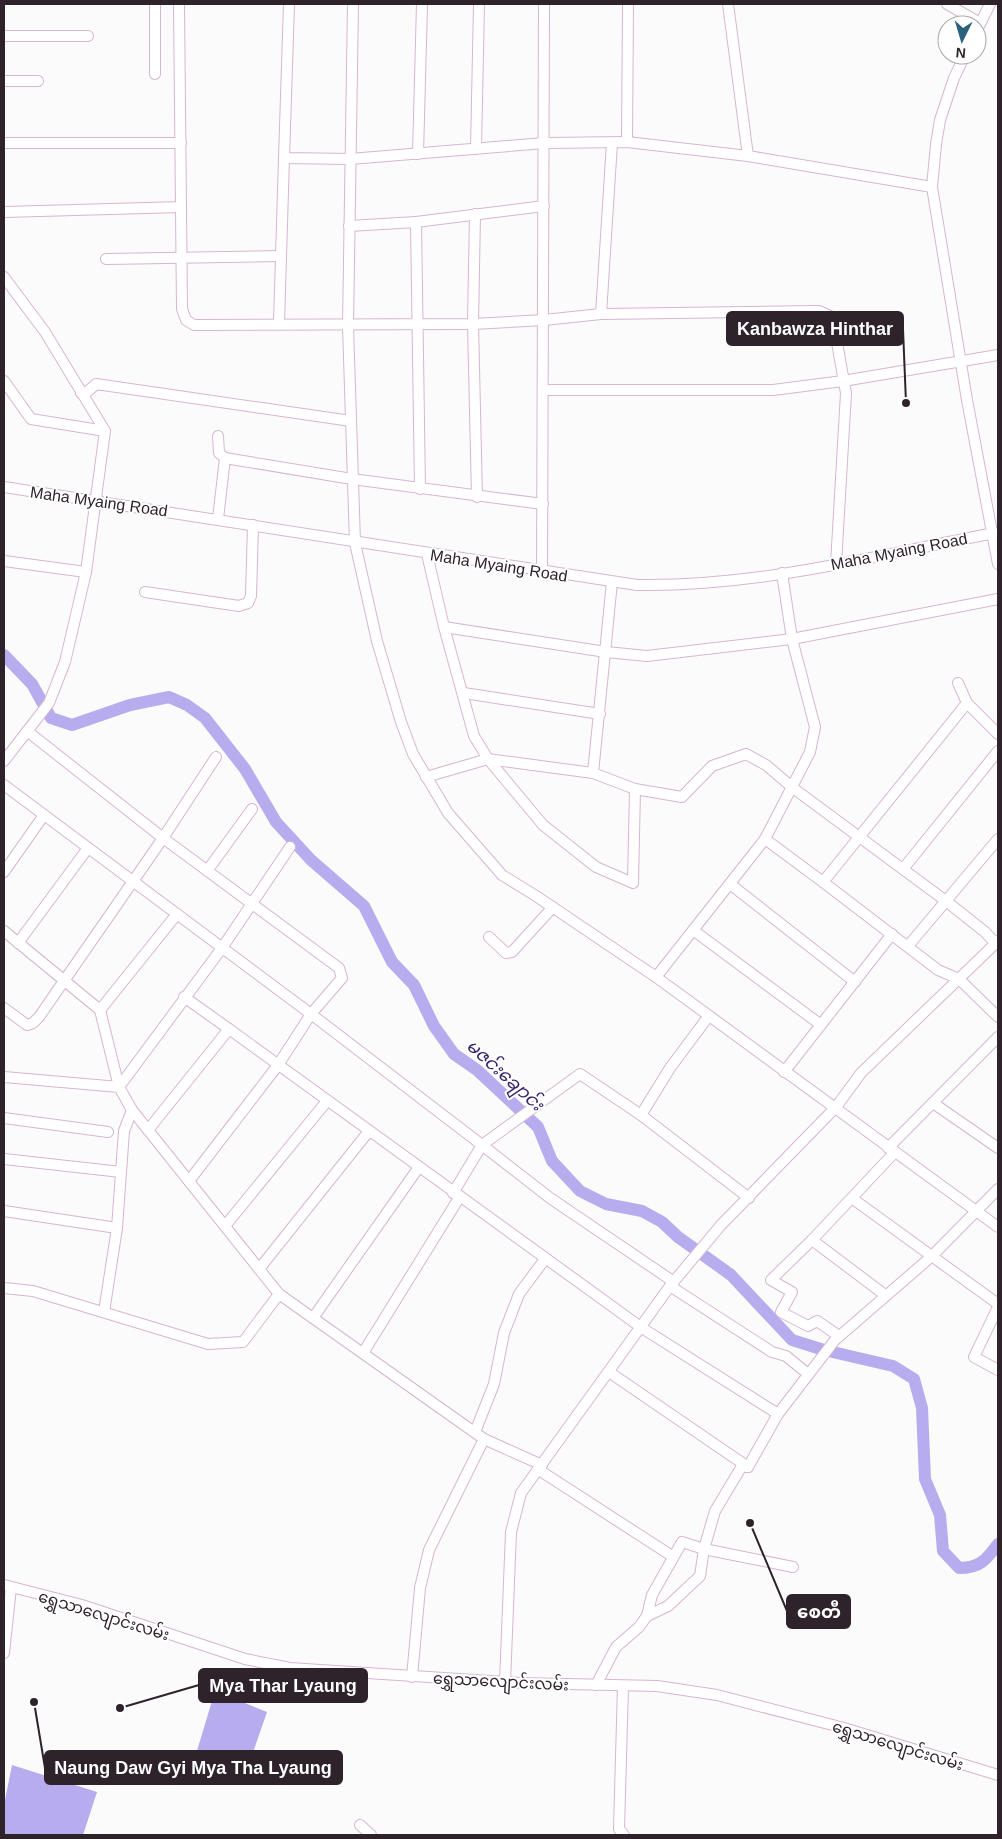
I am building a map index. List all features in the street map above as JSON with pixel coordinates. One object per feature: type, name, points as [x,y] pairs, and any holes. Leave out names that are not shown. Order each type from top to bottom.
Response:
[{"type":"street","points":[[155,4],[155,74]]},
{"type":"street","points":[[179,4],[182,143],[182,309],[186,320],[194,325],[278,323],[348,326],[473,324],[544,320],[600,314],[819,311],[830,316],[834,326],[846,393],[836,564]]},
{"type":"street","points":[[278,323],[290,4]]},
{"type":"street","points":[[353,4],[348,326],[355,543],[377,641],[401,722],[413,754],[448,813],[502,875],[656,977],[784,1072],[836,1106],[891,1151],[977,1210],[998,1227]]},
{"type":"street","points":[[418,154],[422,4]]},
{"type":"street","points":[[476,149],[479,4]]},
{"type":"street","points":[[542,572],[544,4]]},
{"type":"street","points":[[627,142],[628,4]]},
{"type":"street","points":[[728,4],[748,156]]},
{"type":"street","points":[[947,4],[963,15]]},
{"type":"street","points":[[4,36],[88,36]]},
{"type":"street","points":[[960,65],[940,120],[932,187],[963,362],[967,400],[994,533],[998,564]]},
{"type":"street","points":[[4,81],[38,81]]},
{"type":"street","points":[[284,158],[350,160],[545,143],[627,142],[748,156],[932,187]]},
{"type":"street","points":[[4,143],[182,143]]},
{"type":"street","points":[[600,314],[612,143]]},
{"type":"street","points":[[349,226],[416,222],[544,206]]},
{"type":"street","points":[[4,212],[181,207]]},
{"type":"street","points":[[475,214],[473,324],[477,497]]},
{"type":"street","points":[[416,222],[416,324],[420,489]]},
{"type":"street","points":[[106,259],[280,256]]},
{"type":"street","points":[[4,277],[45,332],[105,431],[94,501],[86,572],[65,662],[49,703],[4,761]]},
{"type":"street","points":[[543,390],[773,390],[843,381],[998,355]]},
{"type":"street","points":[[4,380],[31,419],[105,431]]},
{"type":"street","points":[[81,393],[87,392],[96,384],[352,421]]},
{"type":"street","points":[[218,436],[219,453],[225,458],[352,480],[543,504]]},
{"type":"street","points":[[218,519],[225,458]]},
{"type":"street","name":"Maha Myaing Road","points":[[4,487],[253,524],[355,543],[542,572],[637,585],[686,586],[782,573],[994,533]]},
{"type":"street","points":[[145,592],[239,606],[248,603],[252,596],[253,524]]},
{"type":"street","points":[[427,554],[444,627],[464,693],[474,736],[488,759],[543,825],[596,867],[633,883],[635,789]]},
{"type":"street","points":[[4,561],[86,572]]},
{"type":"street","points":[[656,977],[765,839],[810,752],[815,727],[792,638],[782,573]]},
{"type":"street","points":[[593,773],[612,582]]},
{"type":"street","points":[[444,627],[606,652],[647,656],[792,638],[998,599]]},
{"type":"street","points":[[958,683],[968,703],[998,734]]},
{"type":"street","points":[[464,693],[600,714]]},
{"type":"street","points":[[823,882],[968,703]]},
{"type":"street","points":[[28,730],[163,838],[339,968],[342,978],[311,1014],[278,1065],[189,1181]]},
{"type":"street","points":[[903,868],[998,751]]},
{"type":"street","points":[[426,777],[488,759],[593,773],[635,789],[682,797],[712,766],[746,754],[766,765],[793,788],[903,868],[997,942],[861,1073],[836,1106],[721,1225],[672,1284],[521,1493],[511,1532],[505,1682]]},
{"type":"street","points":[[4,1008],[27,1025],[33,1023],[163,838],[216,757]]},
{"type":"street","points":[[4,785],[311,1014],[550,1198],[772,1352],[786,1356],[808,1374]]},
{"type":"street","points":[[208,871],[252,809]]},
{"type":"street","points":[[4,872],[44,815]]},
{"type":"street","points":[[765,839],[938,970],[959,979],[998,1017]]},
{"type":"street","points":[[908,946],[998,839]]},
{"type":"street","points":[[18,943],[88,848]]},
{"type":"street","points":[[119,1087],[222,948],[290,848]]},
{"type":"street","points":[[730,884],[855,982]]},
{"type":"street","points":[[489,937],[506,953],[512,952],[553,907]]},
{"type":"street","points":[[100,1010],[177,914]]},
{"type":"street","points":[[4,930],[100,1010],[119,1087],[132,1110],[279,1294],[479,1436],[540,1467],[672,1556]]},
{"type":"street","points":[[693,930],[821,1025]]},
{"type":"street","points":[[784,1072],[892,934]]},
{"type":"street","points":[[184,997],[642,1328],[778,1414]]},
{"type":"street","points":[[640,1115],[670,1068],[708,1017]]},
{"type":"street","points":[[148,1130],[228,1029]]},
{"type":"street","points":[[837,1338],[817,1321],[808,1326],[781,1312],[792,1292],[771,1280],[853,1199],[891,1151],[998,1037]]},
{"type":"street","points":[[363,1353],[456,1195],[482,1145],[580,1074],[640,1115],[748,1198]]},
{"type":"street","points":[[4,1076],[119,1087]]},
{"type":"street","points":[[225,1226],[327,1101]]},
{"type":"street","points":[[934,1103],[998,1148]]},
{"type":"street","points":[[104,1312],[117,1228],[124,1131],[132,1110]]},
{"type":"street","points":[[4,1118],[108,1132]]},
{"type":"street","points":[[259,1268],[369,1131]]},
{"type":"street","points":[[4,1159],[121,1172]]},
{"type":"street","points":[[313,1318],[419,1167]]},
{"type":"street","points":[[748,1467],[778,1414],[818,1360],[837,1338],[932,1256],[998,1189]]},
{"type":"street","points":[[853,1199],[998,1306],[974,1357],[998,1370]]},
{"type":"street","points":[[4,1211],[117,1228]]},
{"type":"street","points":[[812,1240],[885,1295]]},
{"type":"street","points":[[412,1677],[420,1588],[429,1550],[479,1436],[494,1384],[504,1332],[519,1294],[545,1259]]},
{"type":"street","points":[[4,1288],[34,1291],[208,1344],[243,1342],[279,1294]]},
{"type":"street","points":[[609,1372],[748,1467]]},
{"type":"street","points":[[647,1616],[668,1606],[700,1576],[704,1549],[715,1511],[742,1466],[748,1467]]},
{"type":"street","points":[[596,1685],[616,1647],[639,1627],[647,1616],[652,1595],[672,1556],[682,1542],[704,1549],[793,1567]]},
{"type":"street","points":[[4,1653],[8,1587]]},
{"type":"street","name":"ရွှေသာလျောင်းလမ်း","points":[[8,1587],[82,1606],[245,1659],[290,1668],[505,1682],[657,1686],[717,1696],[844,1728],[998,1775]]},
{"type":"street","points":[[623,1686],[619,1829],[624,1835]]},
{"type":"street","points":[[360,1825],[371,1835]]},
{"type":"shaded area","points":[[215,1691],[267,1712],[243,1781],[193,1764]]},
{"type":"shaded area","points":[[12,1765],[97,1792],[83,1835],[4,1835],[4,1805]]},
{"type":"waterway","name":"မဇင်းချောင်း","points":[[4,655],[32,684],[51,718],[72,725],[130,705],[169,697],[187,705],[205,718],[245,769],[276,822],[311,860],[364,906],[392,962],[414,985],[434,1026],[454,1054],[477,1070],[538,1127],[552,1161],[580,1191],[606,1204],[642,1211],[662,1222],[678,1237],[731,1275],[792,1340],[824,1350],[893,1366],[914,1379],[922,1408],[925,1479],[940,1515],[943,1551],[959,1568],[966,1568],[982,1562],[998,1544]]},
{"type":"place","name":"Kanbawza Hinthar","points":[[906,403]]},
{"type":"place","name":"စေတီ","points":[[750,1523]]},
{"type":"place","name":"Naung Daw Gyi Mya Tha Lyaung","points":[[34,1702]]},
{"type":"place","name":"Mya Thar Lyaung","points":[[120,1708]]}]
